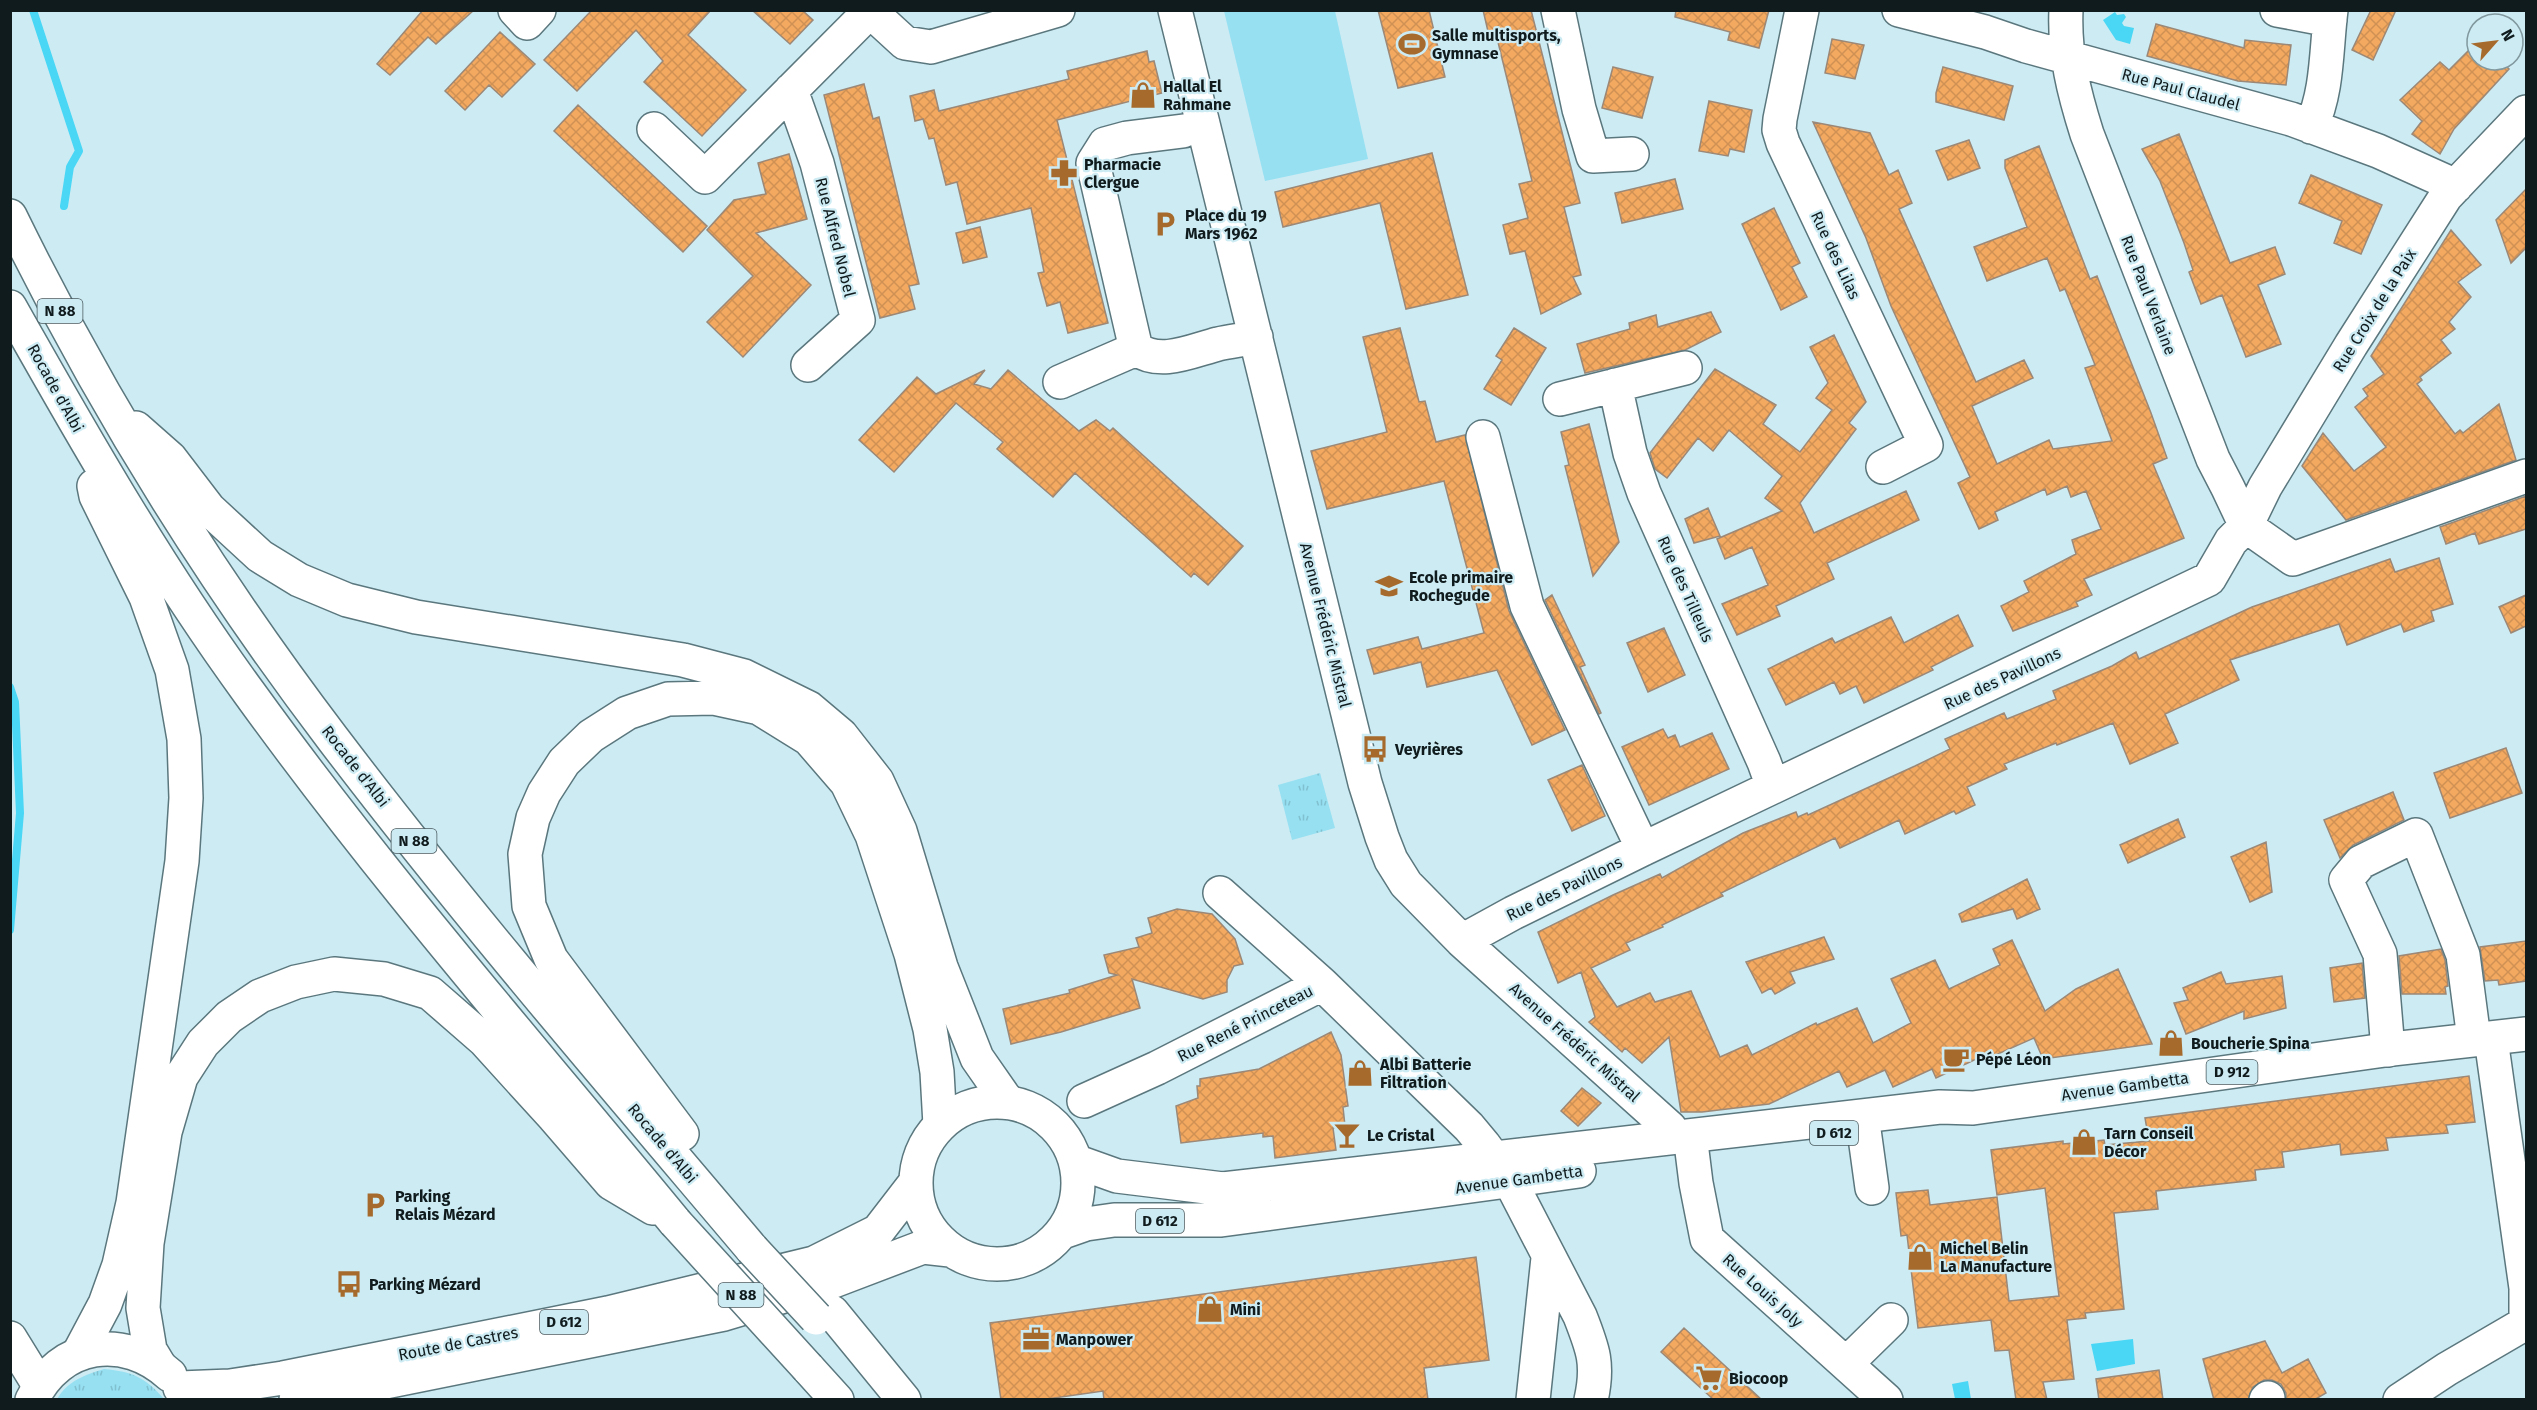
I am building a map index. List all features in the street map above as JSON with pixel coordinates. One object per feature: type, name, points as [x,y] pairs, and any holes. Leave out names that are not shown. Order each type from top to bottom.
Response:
[{"type":"main road","points":[[515,10],[527,23],[539,10]]},
{"type":"main road","name":"Avenue Frédéric Mistral","points":[[1175,10],[1365,783],[1391,860],[1406,884],[1462,941],[1681,1140]]},
{"type":"main road","points":[[1558,10],[1579,109],[1593,156],[1632,154]]},
{"type":"main road","name":"Rue des Lilas","points":[[1802,10],[1779,130],[1783,143],[1926,445],[1883,466]]},
{"type":"main road","name":"Rue Paul Claudel","points":[[1899,10],[1980,21],[2026,46],[2291,119],[2378,151],[2456,186]]},
{"type":"main road","name":"Rue Paul Verlaine","points":[[2066,10],[2072,86],[2087,134],[2213,459],[2246,526]]},
{"type":"main road","points":[[2277,10],[2330,15],[2322,95],[2319,110],[2311,127]]},
{"type":"main road","points":[[654,129],[705,177],[869,11],[905,43],[931,47],[1048,12]]},
{"type":"main road","name":"Rue Alfred Nobel","points":[[791,90],[817,163],[858,320],[808,365]]},
{"type":"main road","name":"Rue Croix de la Paix","points":[[2246,526],[2265,487],[2351,345],[2446,196],[2526,112]]},
{"type":"main road","points":[[1183,131],[1127,138],[1105,144],[1093,163],[1136,349],[1146,356],[1169,358],[1222,343],[1256,337]]},
{"type":"main road","name":"Rocade d'Albi","points":[[10,216],[111,406],[175,511],[332,738],[572,1035],[824,1315],[893,1400]]},
{"type":"main road","name":"Rocade d'Albi","points":[[10,307],[90,448],[167,574],[249,693],[322,791],[675,1222],[837,1400]]},
{"type":"main road","points":[[1060,382],[1136,349]]},
{"type":"main road","points":[[1560,399],[1685,368]]},
{"type":"main road","name":"Rue des Tilleuls","points":[[1615,385],[1630,453],[1644,493],[1764,762],[1773,787]]},
{"type":"main road","points":[[111,406],[170,459],[209,509],[260,556],[299,580],[347,600],[416,617],[683,660],[744,676],[809,708],[841,735],[877,781],[900,831],[941,967],[977,1058],[1007,1101]]},
{"type":"main road","points":[[1483,437],[1527,606],[1643,849]]},
{"type":"main road","points":[[79,1353],[105,1304],[119,1265],[133,1203],[182,861],[186,798],[184,739],[171,670],[146,597],[96,496],[90,448]]},
{"type":"main road","points":[[2246,526],[2293,559],[2526,476]]},
{"type":"main road","name":"Rue des Pavillons","points":[[1462,941],[1513,913],[1643,849],[2209,579],[2230,541],[2246,526]]},
{"type":"main road","points":[[763,1246],[551,959],[529,906],[525,854],[533,818],[544,793],[564,762],[591,736],[627,713],[668,699],[712,698],[759,708],[809,739],[847,783],[872,835],[911,954],[930,1029],[937,1072],[940,1125]]},
{"type":"main road","points":[[2388,1050],[2380,954],[2346,880],[2361,862],[2416,835],[2463,955],[2482,1039],[2526,1288],[2526,1323],[2447,1369],[2408,1398]]},
{"type":"main road","points":[[1220,893],[1323,984]]},
{"type":"main road","points":[[174,1384],[150,1350],[143,1308],[147,1243],[165,1132],[181,1077],[203,1043],[229,1017],[260,996],[296,982],[334,974],[384,979],[430,993],[484,1040],[611,1183],[675,1222]]},
{"type":"main road","name":"Rue René Princeteau","points":[[1084,1101],[1157,1068],[1323,984],[1469,1127],[1503,1171],[1580,1316],[1589,1338],[1595,1361],[1591,1400]]},
{"type":"main road","name":"Avenue Gambetta","points":[[1940,1107],[1973,1107],[2388,1050],[2526,1034]]},
{"type":"main road","name":"D 612","points":[[1503,1171],[1681,1140],[1686,1130],[1921,1099],[1940,1107]]},
{"type":"main road","points":[[1007,1101],[1033,1110],[1046,1119],[1065,1140],[1075,1161],[1078,1189],[1073,1214],[1063,1232],[1042,1251],[1016,1263],[998,1265],[970,1261],[950,1250],[929,1230],[920,1211],[915,1183],[920,1155],[940,1125],[964,1109],[982,1103],[1007,1101]]},
{"type":"main road","name":"Avenue Gambetta","points":[[1681,1140],[1864,1130],[1955,1119],[1973,1107]]},
{"type":"main road","points":[[1864,1130],[1872,1188]]},
{"type":"main road","name":"Rue Louis Joly","points":[[1681,1140],[1696,1183],[1707,1239],[1886,1400]]},
{"type":"main road","name":"Avenue Gambetta","points":[[1075,1161],[1117,1176],[1223,1189],[1503,1171]]},
{"type":"main road","name":"Avenue Gambetta","points":[[1063,1232],[1086,1224],[1114,1220],[1193,1222],[1272,1213],[1503,1171]]},
{"type":"main road","name":"Route de Castres","points":[[174,1384],[230,1386],[283,1378],[608,1313],[814,1263],[879,1232],[915,1183]]},
{"type":"main road","name":"Route de Castres","points":[[296,1400],[724,1314],[831,1282],[923,1248],[950,1250]]},
{"type":"main road","points":[[1533,1400],[1548,1258]]},
{"type":"main road","points":[[824,1315],[904,1400]]},
{"type":"main road","points":[[1846,1364],[1891,1320]]},
{"type":"main road","points":[[10,1338],[35,1392],[56,1366],[79,1353],[106,1348],[134,1352],[174,1384]]},
{"type":"green space","points":[[1224,11],[1335,11],[1368,159],[1265,181]]},
{"type":"green space","points":[[1320,773],[1335,828],[1292,840],[1278,785]]},
{"type":"green space","points":[[104,1369],[138,1377],[151,1385],[164,1399],[57,1399],[77,1380]]},
{"type":"shaded area","points":[[2115,12],[2117,15],[2124,14],[2126,17],[2122,23],[2124,26],[2134,28],[2130,44],[2116,40],[2103,20]]},
{"type":"shaded area","points":[[2133,1339],[2135,1364],[2097,1371],[2091,1344]]},
{"type":"shaded area","points":[[1968,1381],[1971,1399],[1955,1399],[1952,1384]]},
{"type":"building","points":[[423,10],[474,10],[436,44],[428,37],[390,75],[377,64]]},
{"type":"building","points":[[592,10],[711,10],[688,35],[746,90],[702,136],[644,82],[663,61],[636,30],[577,91],[544,60]]},
{"type":"building","points":[[752,10],[802,10],[813,20],[790,44]]},
{"type":"building","name":"Salle multisports, Gymnase","points":[[1378,10],[1429,10],[1445,77],[1398,88]]},
{"type":"building","points":[[1483,10],[1531,10],[1580,203],[1564,207],[1581,275],[1573,277],[1581,294],[1541,314],[1525,251],[1510,254],[1503,225],[1528,218],[1519,184],[1532,181],[1497,38],[1490,40]]},
{"type":"building","points":[[1676,10],[1769,10],[1759,48],[1728,40],[1730,32],[1675,17]]},
{"type":"building","points":[[2371,10],[2396,10],[2373,60],[2352,50]]},
{"type":"building","points":[[2156,24],[2244,48],[2245,40],[2291,45],[2286,85],[2238,81],[2147,56]]},
{"type":"building","points":[[500,32],[535,64],[502,97],[489,85],[465,110],[445,91]]},
{"type":"building","points":[[1832,39],[1864,45],[1855,79],[1825,73]]},
{"type":"building","points":[[1147,51],[1149,62],[1154,61],[1162,93],[1057,120],[1108,323],[1068,333],[1060,302],[1047,306],[1038,273],[1044,272],[1031,208],[967,224],[957,182],[946,185],[934,138],[929,139],[923,119],[915,121],[910,96],[934,90],[939,111],[1069,79],[1067,71]]},
{"type":"building","points":[[2465,54],[2465,72],[2506,72],[2454,129],[2440,154],[2412,134],[2422,121],[2400,100],[2440,62],[2449,70]]},
{"type":"building","points":[[1613,67],[1653,77],[1642,118],[1602,108]]},
{"type":"building","points":[[1943,67],[2013,86],[2004,120],[1936,102]]},
{"type":"building","points":[[864,84],[873,119],[879,117],[919,284],[909,286],[915,309],[880,318],[824,95]]},
{"type":"building","points":[[1709,101],[1752,110],[1744,152],[1730,149],[1728,156],[1699,151]]},
{"type":"building","points":[[578,105],[707,226],[683,252],[554,131]]},
{"type":"building","points":[[1813,122],[1870,133],[1889,175],[1898,170],[1912,203],[1899,209],[1976,382],[2024,360],[2033,378],[1972,406],[1997,464],[2049,440],[2053,449],[2112,441],[2085,368],[2095,365],[2065,289],[2060,291],[2047,258],[1987,281],[1974,247],[2027,227],[2005,168],[2005,160],[2039,146],[2090,279],[2097,276],[2151,413],[2167,458],[2153,464],[2184,538],[2084,579],[2092,595],[2076,602],[2078,606],[2013,631],[2001,606],[2029,592],[2024,581],[2076,554],[2072,540],[2101,529],[2086,491],[2071,497],[2067,486],[2047,495],[2045,489],[1995,512],[1998,520],[1979,529],[1958,483],[1970,477],[1891,306],[1866,238]]},
{"type":"building","points":[[2179,134],[2230,263],[2275,247],[2285,274],[2258,285],[2281,344],[2246,357],[2222,295],[2201,304],[2189,272],[2193,270],[2184,243],[2160,181],[2142,149]]},
{"type":"building","points":[[1969,140],[1980,168],[1948,180],[1936,151]]},
{"type":"building","points":[[1432,153],[1468,295],[1406,309],[1380,203],[1283,227],[1275,192]]},
{"type":"building","points":[[789,154],[807,219],[756,233],[811,285],[743,357],[707,322],[753,276],[707,230],[734,200],[766,194],[758,163]]},
{"type":"building","points":[[2311,175],[2382,205],[2361,254],[2334,243],[2342,221],[2299,203]]},
{"type":"building","points":[[1675,179],[1683,209],[1622,223],[1615,193]]},
{"type":"building","points":[[2526,189],[2526,248],[2511,263],[2496,220]]},
{"type":"building","points":[[1774,208],[1800,263],[1792,267],[1807,297],[1781,310],[1742,224]]},
{"type":"building","points":[[980,227],[987,257],[963,263],[956,233]]},
{"type":"building","points":[[2451,230],[2481,265],[2458,282],[2471,297],[2449,322],[2455,329],[2441,340],[2451,353],[2420,377],[2422,380],[2417,384],[2455,434],[2460,430],[2463,433],[2499,404],[2516,460],[2346,520],[2302,466],[2323,433],[2354,471],[2386,447],[2355,407],[2368,396],[2363,389],[2384,374],[2371,356]]},
{"type":"building","points":[[1711,312],[1721,332],[1685,350],[1585,373],[1577,344],[1630,329],[1629,323],[1656,315],[1658,327]]},
{"type":"building","points":[[1400,328],[1419,402],[1425,401],[1436,442],[1465,435],[1509,611],[1565,730],[1532,745],[1497,670],[1427,687],[1421,662],[1374,674],[1367,650],[1418,637],[1422,649],[1484,633],[1444,481],[1327,509],[1311,451],[1387,432],[1363,337]]},
{"type":"building","points":[[1514,328],[1546,348],[1511,405],[1484,389],[1502,360],[1496,356]]},
{"type":"building","points":[[1834,335],[1866,402],[1849,423],[1856,429],[1800,503],[1814,533],[1906,491],[1919,520],[1827,563],[1834,579],[1776,606],[1780,616],[1737,635],[1722,604],[1768,585],[1752,547],[1725,559],[1717,539],[1782,511],[1765,498],[1782,476],[1729,430],[1713,451],[1698,438],[1667,478],[1655,469],[1650,453],[1715,369],[1776,405],[1763,424],[1800,452],[1832,410],[1816,398],[1828,383],[1810,347]]},
{"type":"building","points":[[985,370],[974,384],[991,389],[1008,370],[1079,431],[1096,420],[1110,431],[1113,428],[1243,546],[1208,585],[1194,573],[1191,577],[1075,473],[1053,497],[997,449],[1003,442],[956,403],[894,472],[859,440],[917,377],[936,394]]},
{"type":"building","points":[[1589,424],[1619,542],[1593,576],[1565,466],[1569,465],[1561,432]]},
{"type":"building","points":[[2526,496],[2526,529],[2479,544],[2475,533],[2446,544],[2440,527]]},
{"type":"building","points":[[1708,508],[1720,536],[1694,543],[1685,519]]},
{"type":"building","points":[[2439,558],[2453,604],[2431,611],[2434,621],[2404,632],[2401,624],[2347,645],[2339,624],[2230,660],[2239,680],[2165,714],[2178,743],[2130,764],[2113,723],[2057,745],[2056,743],[2004,764],[2007,769],[1967,787],[1975,805],[1956,814],[1954,811],[1905,834],[1899,820],[1840,848],[1835,838],[1721,893],[1723,896],[1662,925],[1663,927],[1626,943],[1630,950],[1591,968],[1617,1007],[1650,993],[1655,1002],[1691,991],[1720,1057],[1747,1045],[1752,1055],[1816,1023],[1817,1025],[1857,1008],[1873,1043],[1911,1023],[1891,979],[1935,960],[1949,989],[2000,965],[1993,949],[2012,940],[2045,1011],[2076,989],[2118,969],[2152,1044],[2043,1059],[2034,1038],[1991,1057],[1989,1053],[1936,1078],[1932,1069],[1893,1087],[1885,1070],[1847,1087],[1839,1071],[1769,1104],[1702,1112],[1681,1112],[1669,1037],[1642,1063],[1625,1048],[1622,1052],[1589,1022],[1595,1017],[1581,972],[1558,983],[1538,932],[1613,895],[1660,874],[1662,878],[1743,833],[1796,812],[1798,817],[1807,813],[1808,815],[1915,766],[1950,749],[1945,739],[2004,713],[2007,719],[2056,699],[2053,691],[2112,666],[2136,652],[2139,659],[2252,607],[2390,559],[2395,572]]},
{"type":"building","points":[[1552,595],[1585,665],[1580,667],[1601,713],[1599,714],[1545,600]]},
{"type":"building","points":[[2526,595],[2526,626],[2511,633],[2499,607]]},
{"type":"building","points":[[1958,615],[1973,646],[1931,667],[1933,670],[1864,703],[1856,686],[1840,694],[1834,682],[1786,705],[1768,669],[1832,638],[1835,643],[1891,617],[1904,643]]},
{"type":"building","points":[[1664,628],[1685,675],[1648,692],[1627,643]]},
{"type":"building","points":[[1663,729],[1668,738],[1675,735],[1680,747],[1712,733],[1729,769],[1649,805],[1622,747]]},
{"type":"building","points":[[2506,748],[2522,793],[2450,818],[2434,773]]},
{"type":"building","points":[[1582,765],[1605,816],[1572,831],[1548,780]]},
{"type":"building","points":[[2393,792],[2404,820],[2353,845],[2340,858],[2324,820]]},
{"type":"building","points":[[2178,819],[2185,837],[2128,863],[2120,845]]},
{"type":"building","points":[[2266,842],[2272,892],[2250,902],[2231,857]]},
{"type":"building","points":[[2027,879],[2040,909],[2017,919],[2013,909],[1962,922],[1959,914]]},
{"type":"building","points":[[1177,909],[1212,914],[1235,939],[1243,964],[1234,966],[1227,980],[1227,992],[1203,999],[1132,979],[1140,1008],[1061,1032],[1011,1044],[1003,1009],[1070,993],[1069,990],[1117,975],[1109,973],[1104,955],[1139,947],[1136,938],[1152,933],[1148,918]]},
{"type":"building","points":[[1824,937],[1834,959],[1790,972],[1795,983],[1775,994],[1771,988],[1762,993],[1746,962]]},
{"type":"building","points":[[2526,941],[2526,981],[2499,985],[2498,980],[2485,981],[2480,947]]},
{"type":"building","points":[[2441,949],[2445,960],[2448,986],[2445,987],[2446,994],[2402,994],[2399,956]]},
{"type":"building","points":[[2362,963],[2365,998],[2334,1002],[2330,968]]},
{"type":"building","points":[[2221,972],[2226,984],[2282,976],[2286,1008],[2244,1019],[2244,1011],[2186,1034],[2174,1003],[2188,1000],[2183,988]]},
{"type":"building","points":[[1331,1032],[1341,1055],[1348,1106],[1343,1107],[1345,1126],[1333,1128],[1336,1150],[1275,1158],[1273,1136],[1263,1137],[1263,1133],[1181,1143],[1176,1106],[1198,1098],[1197,1086],[1200,1086],[1200,1079],[1259,1069]]},
{"type":"building","points":[[2469,1076],[2475,1122],[2446,1125],[2448,1133],[2386,1138],[2388,1150],[2341,1155],[2340,1144],[2282,1152],[2284,1167],[2255,1170],[2256,1180],[2156,1191],[2158,1209],[2114,1213],[2124,1309],[2085,1313],[2086,1318],[2067,1320],[2074,1379],[2043,1382],[2047,1400],[2016,1400],[2009,1350],[1995,1351],[1991,1320],[1918,1328],[1907,1235],[1901,1236],[1896,1193],[1928,1190],[1930,1205],[1997,1197],[2009,1301],[2059,1296],[2045,1188],[1997,1195],[1991,1150],[2063,1141],[2063,1144],[2104,1140],[2105,1145],[2149,1141],[2145,1118]]},
{"type":"building","points":[[1582,1088],[1601,1103],[1578,1126],[1561,1111]]},
{"type":"building","points":[[1476,1257],[1489,1360],[1424,1368],[1428,1400],[1104,1400],[1103,1391],[1040,1400],[1001,1400],[990,1323]]},
{"type":"building","points":[[1684,1328],[1762,1400],[1714,1400],[1661,1352]]},
{"type":"building","points":[[2265,1341],[2282,1373],[2308,1359],[2326,1393],[2314,1400],[2286,1400],[2286,1393],[2281,1384],[2272,1380],[2264,1380],[2253,1387],[2248,1400],[2214,1400],[2203,1359]]},
{"type":"building","points":[[2159,1370],[2163,1400],[2099,1400],[2096,1379]]},
{"type":"waterway","points":[[33,10],[79,151],[70,167],[64,206]]},
{"type":"waterway","points":[[10,687],[15,702],[20,813],[10,930]]},
{"type":"place","name":"Salle multisports, Gymnase","points":[[1412,44]]},
{"type":"place","name":"Hallal El Rahmane","points":[[1143,95]]},
{"type":"place","name":"Pharmacie Clergue","points":[[1064,173]]},
{"type":"place","name":"Place du 19 Mars 1962","points":[[1165,224]]},
{"type":"place","name":"Ecole primaire Rochegude","points":[[1389,586]]},
{"type":"place","name":"Veyrières","points":[[1375,749]]},
{"type":"place","name":"Boucherie Spina","points":[[2171,1043]]},
{"type":"place","name":"Pépé Léon","points":[[1956,1059]]},
{"type":"place","name":"Albi Batterie Filtration","points":[[1360,1073]]},
{"type":"place","name":"Le Cristal","points":[[1347,1135]]},
{"type":"place","name":"Tarn Conseil Décor","points":[[2084,1142]]},
{"type":"place","name":"Parking Relais Mézard","points":[[375,1205]]},
{"type":"place","name":"Michel Belin La Manufacture","points":[[1920,1257]]},
{"type":"place","name":"Parking Mézard","points":[[349,1284]]},
{"type":"place","name":"Mini","points":[[1210,1309]]},
{"type":"place","name":"Manpower","points":[[1036,1339]]},
{"type":"place","name":"Biocoop","points":[[1709,1378]]}]
